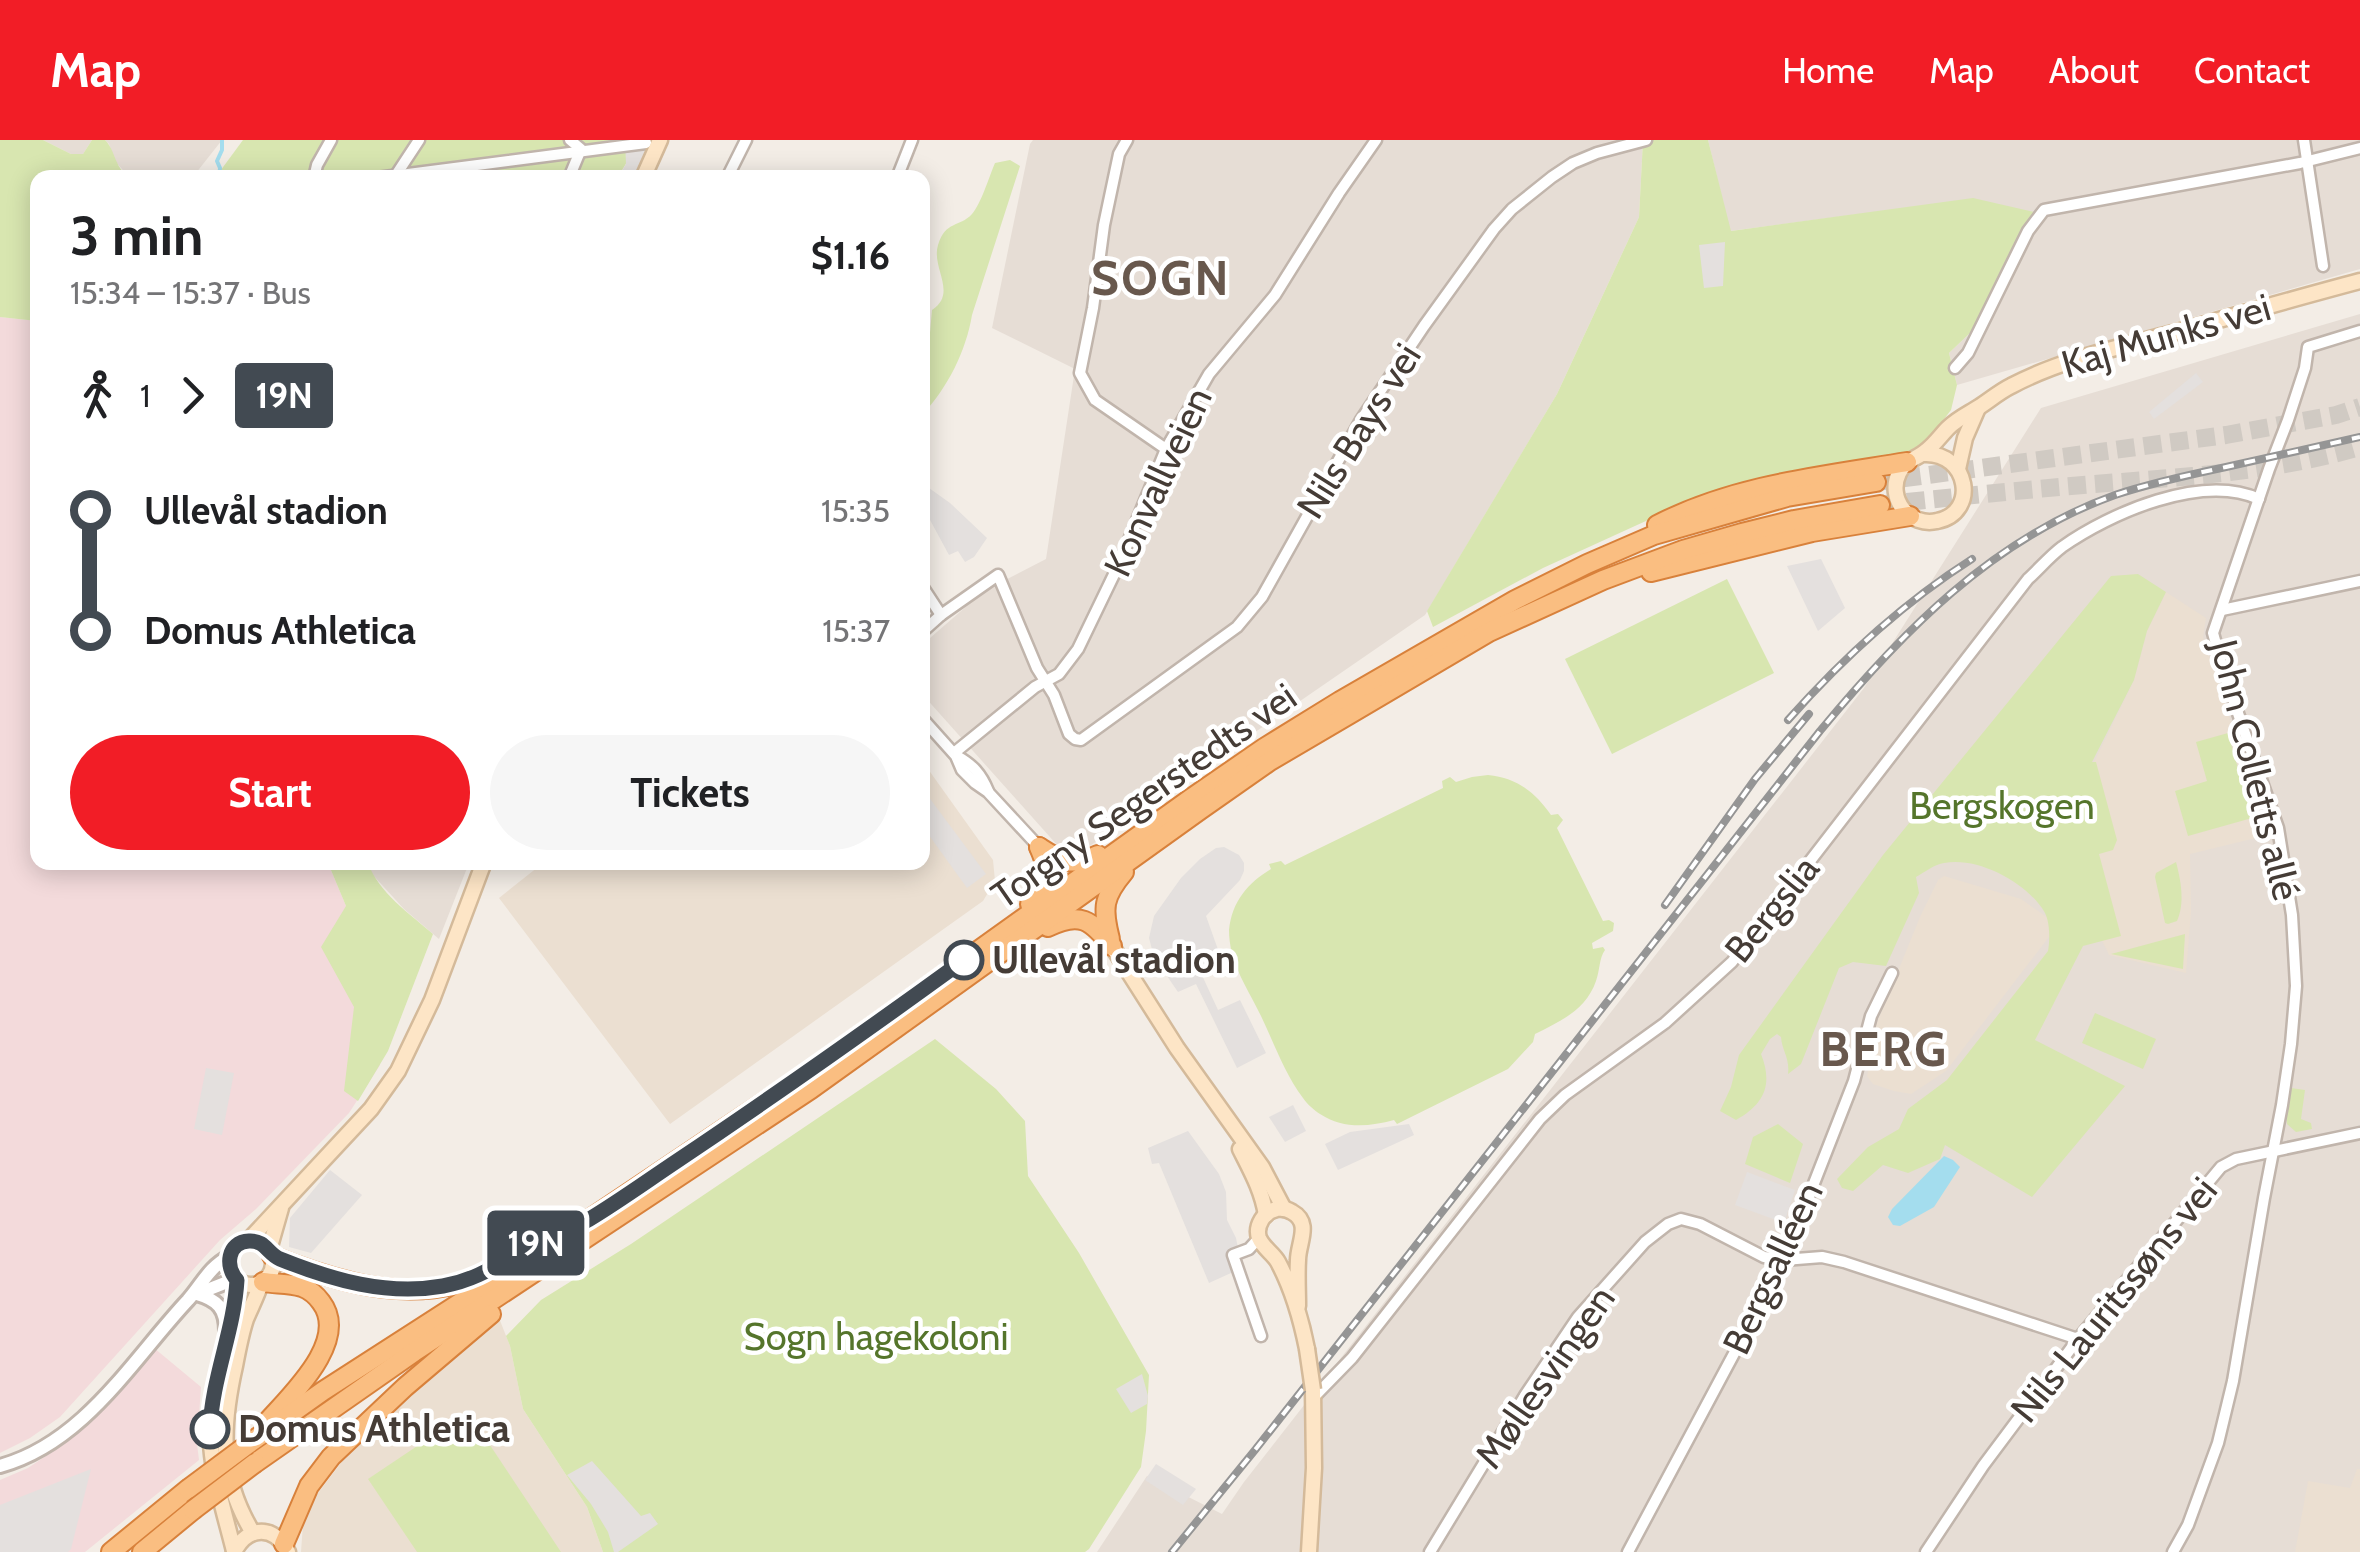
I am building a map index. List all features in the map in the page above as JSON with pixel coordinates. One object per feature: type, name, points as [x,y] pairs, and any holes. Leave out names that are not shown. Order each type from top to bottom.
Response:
[{"type":"highway","points":[[1586,564],[1679,514],[1710,502],[1915,458]]},
{"type":"highway","name":"Torgny Segerstedts vei","points":[[111,1552],[250,1442],[323,1391],[584,1223],[1011,936],[1264,748],[1340,701],[1481,619],[1586,564],[1654,535],[1787,497],[1876,482]]},
{"type":"highway","name":"Torgny Segerstedts vei","points":[[1136,846],[1489,632],[1559,598],[1720,539],[1794,520],[1880,505]]},
{"type":"highway","points":[[1559,598],[1766,542],[1910,516]]},
{"type":"highway","points":[[1039,847],[1059,859],[1076,863],[1136,846]]},
{"type":"highway","points":[[1112,946],[1104,917],[1105,902],[1136,846]]},
{"type":"highway","points":[[1011,936],[1045,886],[1047,867],[1039,847]]},
{"type":"highway","points":[[1011,936],[1067,918],[1087,920],[1112,946]]},
{"type":"highway","name":"Torgny Segerstedts vei","points":[[142,1552],[255,1463],[414,1352],[811,1090],[1011,936]]},
{"type":"highway","points":[[271,1253],[320,1274],[378,1288],[430,1288],[480,1276],[535,1243],[584,1223]]},
{"type":"highway","points":[[286,1548],[309,1486],[331,1456],[422,1372],[566,1253]]},
{"type":"highway","points":[[250,1442],[314,1366],[329,1326],[326,1311],[312,1293],[296,1286],[262,1282]]},
{"type":"main road","points":[[645,170],[650,141]]},
{"type":"main road","name":"Kaj Munks vei","points":[[1915,458],[1960,418],[2012,385],[2080,358],[2360,280]]},
{"type":"main road","points":[[1958,468],[1978,408]]},
{"type":"main road","points":[[1939,455],[1958,468],[1964,491],[1957,509],[1950,515],[1937,522],[1923,522],[1900,506],[1895,486],[1899,473],[1915,458],[1939,455]]},
{"type":"main road","points":[[234,1552],[216,1487],[210,1437],[212,1403],[235,1310],[236,1280],[229,1268],[230,1256],[372,1109],[398,1071],[432,1000],[481,870]]},
{"type":"main road","points":[[1112,946],[1201,1084],[1256,1181],[1266,1215]]},
{"type":"main road","points":[[1201,1084],[1262,1167],[1284,1209]]},
{"type":"main road","points":[[253,1533],[236,1502],[230,1481],[225,1427],[243,1329],[262,1282],[271,1273],[280,1208]]},
{"type":"main road","points":[[1298,1306],[1260,1238],[1259,1226],[1266,1215],[1278,1209],[1294,1212],[1302,1222],[1304,1234],[1300,1245],[1298,1306],[1313,1394],[1309,1552]]},
{"type":"main road","points":[[248,1241],[260,1243],[271,1253]]},
{"type":"main road","points":[[1271,1252],[1283,1254],[1300,1245]]},
{"type":"main road","points":[[236,1280],[249,1286],[262,1282]]},
{"type":"main road","points":[[234,1552],[253,1533],[271,1534],[286,1548]]},
{"type":"street","points":[[316,170],[331,140]]},
{"type":"street","points":[[402,170],[419,140]]},
{"type":"street","points":[[570,140],[581,150]]},
{"type":"street","points":[[731,170],[746,140]]},
{"type":"street","points":[[900,170],[912,140]]},
{"type":"street","points":[[1127,140],[1120,154],[1104,225],[1080,373],[1095,400],[1166,449]]},
{"type":"street","name":"Konvallveien","points":[[955,754],[1035,687],[1059,674],[1078,649],[1120,562],[1166,449],[1209,374],[1275,295],[1376,140]]},
{"type":"street","name":"Nils Bays vei","points":[[1046,681],[1069,734],[1081,740],[1237,627],[1262,597],[1361,420],[1494,230],[1512,209],[1573,163],[1646,140]]},
{"type":"street","points":[[2304,140],[2323,266]]},
{"type":"street","points":[[440,170],[650,141]]},
{"type":"street","points":[[1955,368],[1968,353],[2028,231],[2044,210],[2360,148]]},
{"type":"street","points":[[572,170],[581,150]]},
{"type":"street","name":"John Colletts allé","points":[[2173,1552],[2188,1525],[2218,1443],[2236,1364],[2273,1152],[2296,986],[2294,934],[2278,828],[2213,638],[2300,384],[2308,346],[2360,331]]},
{"type":"street","name":"Bergslia","points":[[1313,1394],[1352,1358],[1540,1119],[1565,1095],[1665,1023],[1732,962],[2028,579],[2061,548],[2134,510],[2172,496],[2226,489],[2259,498]]},
{"type":"street","points":[[930,622],[998,575],[1046,681]]},
{"type":"street","points":[[2222,610],[2360,581]]},
{"type":"street","points":[[930,598],[941,615]]},
{"type":"street","points":[[930,727],[955,754],[970,763],[988,792],[1039,847]]},
{"type":"street","name":"Bergsalléen","points":[[1628,1552],[1784,1260],[1854,1081],[1872,1016],[1892,973]]},
{"type":"street","name":"Nils Lauritssøns vei","points":[[1926,1552],[1983,1466],[2078,1339],[2221,1167],[2236,1159],[2360,1133]]},
{"type":"street","name":"Møllesvingen","points":[[1430,1552],[1578,1317],[1646,1242],[1680,1219],[1700,1224],[1764,1258],[1822,1256],[2078,1339]]},
{"type":"street","points":[[1260,1238],[1250,1249],[1233,1255],[1261,1336]]},
{"type":"street","points":[[0,1466],[42,1448],[78,1423],[194,1296],[207,1274],[230,1256]]},
{"type":"street","points":[[194,1296],[236,1280]]},
{"type":"street","points":[[194,1296],[210,1298],[220,1305],[226,1336]]},
{"type":"shaded area","points":[[43,140],[92,140],[83,154],[71,154]]},
{"type":"shaded area","points":[[105,140],[222,140],[198,170],[123,170],[114,160]]},
{"type":"shaded area","points":[[625,140],[653,140],[640,170],[623,170]]},
{"type":"shaded area","points":[[1033,140],[1643,140],[1639,217],[1557,394],[1425,615],[1081,852],[1069,852],[1058,846],[930,703],[930,638],[984,591],[1046,559],[1075,369],[992,328]]},
{"type":"shaded area","points":[[1708,140],[2360,140],[2360,269],[1957,385],[1949,353],[1992,312],[1973,199],[1730,231]]},
{"type":"shaded area","points":[[1725,242],[1723,286],[1704,288],[1699,245]]},
{"type":"shaded area","points":[[2360,314],[2360,1552],[1097,1552],[1147,1476],[1222,1514],[1864,688],[2041,408]]},
{"type":"shaded area","points":[[0,317],[30,320],[30,870],[331,870],[346,906],[380,1065],[349,1113],[256,1209],[220,1240],[60,1417],[0,1453]]},
{"type":"shaded area","points":[[2196,373],[2203,382],[2154,419],[2149,412]]},
{"type":"shaded area","points":[[930,489],[987,538],[974,557],[965,562],[958,551],[949,555],[930,520]]},
{"type":"shaded area","points":[[1821,559],[1845,608],[1818,631],[1787,566]]},
{"type":"shaded area","points":[[2166,592],[2206,618],[2203,637],[2268,835],[2190,854],[2186,973],[2109,955],[2059,834],[2134,680],[2147,631]]},
{"type":"shaded area","points":[[930,772],[993,860],[995,881],[983,901],[670,1124],[499,898],[534,870],[930,870]]},
{"type":"shaded area","points":[[930,799],[986,874],[967,888],[930,837]]},
{"type":"shaded area","points":[[1224,847],[1239,855],[1244,871],[1206,916],[1221,958],[1200,971],[1218,1010],[1240,1000],[1266,1053],[1237,1068],[1196,984],[1178,992],[1154,957],[1149,938],[1154,916],[1181,878],[1200,859]]},
{"type":"shaded area","points":[[371,870],[466,870],[439,939]]},
{"type":"shaded area","points":[[1944,876],[2021,899],[2058,925],[1946,1071],[1911,1094],[1894,1091],[1873,1084],[1867,1076],[1874,1046],[1870,1040],[1920,917],[1938,880]]},
{"type":"shaded area","points":[[206,1068],[234,1073],[222,1135],[194,1129]]},
{"type":"shaded area","points":[[1293,1105],[1306,1131],[1285,1142],[1269,1117]]},
{"type":"shaded area","points":[[1409,1124],[1414,1135],[1338,1170],[1325,1144],[1350,1132]]},
{"type":"shaded area","points":[[1188,1131],[1219,1174],[1226,1192],[1227,1220],[1236,1238],[1242,1268],[1209,1283],[1159,1163],[1152,1164],[1148,1148]]},
{"type":"shaded area","points":[[330,1170],[362,1195],[311,1253],[289,1247],[290,1218]]},
{"type":"shaded area","points":[[1747,1172],[1795,1190],[1784,1223],[1735,1205]]},
{"type":"shaded area","points":[[499,1318],[510,1346],[523,1409],[587,1507],[603,1552],[301,1552],[303,1524],[312,1501],[350,1451],[411,1389]]},
{"type":"shaded area","points":[[154,1348],[201,1387],[199,1460],[85,1552],[0,1552],[0,1480],[28,1468],[70,1440]]},
{"type":"shaded area","points":[[1142,1374],[1147,1404],[1131,1413],[1116,1389]]},
{"type":"shaded area","points":[[592,1461],[641,1516],[650,1513],[658,1524],[618,1552],[614,1552],[608,1532],[591,1504],[567,1475]]},
{"type":"shaded area","points":[[1156,1464],[1196,1489],[1183,1505],[1145,1480]]},
{"type":"shaded area","points":[[91,1469],[68,1552],[0,1552],[0,1505]]},
{"type":"shaded area","points":[[2357,1469],[2360,1552],[2295,1552],[2308,1481],[2350,1488]]},
{"type":"green space","points":[[0,140],[43,140],[71,154],[83,154],[92,140],[105,140],[121,170],[30,170],[30,320],[0,317]]},
{"type":"green space","points":[[243,140],[640,140],[622,170],[221,170]]},
{"type":"green space","points":[[1643,140],[1708,140],[1731,231],[1973,198],[2043,214],[1992,312],[1949,353],[1957,385],[1951,410],[1928,440],[1892,461],[1659,515],[1543,568],[1433,627],[1427,611],[1557,394],[1639,217]]},
{"type":"green space","points":[[1010,160],[1020,166],[965,342],[948,380],[930,405],[932,310],[943,296],[938,245],[949,228],[975,210],[995,163]]},
{"type":"green space","name":"Bergskogen","points":[[2138,574],[2166,592],[2147,631],[2134,680],[2092,762],[2096,762],[2117,840],[2113,850],[2099,854],[2121,936],[2083,946],[2035,1040],[2125,1086],[2032,1197],[1945,1145],[1940,1159],[1908,1173],[1883,1165],[1853,1191],[1842,1188],[1837,1179],[1868,1147],[1899,1129],[1908,1109],[1947,1080],[2048,951],[2048,922],[2037,902],[2015,882],[1986,868],[1957,862],[1934,867],[1916,877],[1919,893],[1886,966],[1853,962],[1839,968],[1801,1064],[1788,1074],[1781,1037],[1777,1034],[1770,1039],[1761,1054],[1766,1075],[1764,1092],[1754,1107],[1736,1120],[1720,1111],[1739,1055],[1883,855],[2111,576]]},
{"type":"green space","points":[[1727,579],[1774,673],[1612,754],[1565,659]]},
{"type":"green space","points":[[2228,733],[2252,818],[2188,836],[2175,791],[2207,781],[2196,742]]},
{"type":"green space","points":[[1488,775],[1516,783],[1532,793],[1551,815],[1558,814],[1563,820],[1557,828],[1603,921],[1614,923],[1613,931],[1592,943],[1593,949],[1605,950],[1592,991],[1571,1014],[1535,1034],[1533,1042],[1508,1069],[1397,1124],[1394,1120],[1356,1125],[1329,1119],[1311,1107],[1297,1089],[1237,969],[1229,930],[1238,902],[1255,880],[1271,869],[1269,864],[1281,861],[1285,865],[1443,788],[1442,781],[1450,777],[1456,782]]},
{"type":"green space","points":[[2176,862],[2181,907],[2177,921],[2168,924],[2155,877]]},
{"type":"green space","points":[[331,870],[371,870],[387,893],[433,934],[388,1051],[358,1101],[344,1091],[354,1007],[321,947],[346,906]]},
{"type":"green space","points":[[2185,934],[2183,969],[2111,954]]},
{"type":"green space","points":[[2095,1013],[2156,1039],[2143,1069],[2082,1043]]},
{"type":"green space","name":"Sogn hagekoloni","points":[[935,1039],[996,1089],[1025,1121],[1028,1176],[1079,1253],[1149,1375],[1141,1467],[1089,1549],[603,1552],[587,1507],[523,1409],[506,1336],[541,1300],[631,1244]]},
{"type":"green space","points":[[2291,1088],[2305,1090],[2301,1119],[2311,1123],[2312,1129],[2296,1132],[2287,1124]]},
{"type":"green space","points":[[1778,1124],[1803,1144],[1790,1183],[1745,1164],[1753,1137]]},
{"type":"green space","points":[[468,1412],[561,1552],[417,1552],[368,1479]]},
{"type":"water","points":[[1944,1156],[1960,1167],[1934,1207],[1900,1226],[1893,1225],[1888,1217],[1892,1209]]},
{"type":"waterway","points":[[220,170],[217,161],[222,140]]},
{"type":"tunnel","points":[[1876,482],[2226,435],[2360,407]]},
{"type":"tunnel","points":[[1880,505],[2228,472],[2360,447]]},
{"type":"railway","points":[[1172,1552],[1820,731],[1917,625],[1989,563],[2070,514],[2156,483],[2360,437]]},
{"type":"railway","points":[[1788,720],[1874,633],[1972,559]]},
{"type":"railway","points":[[1665,905],[1755,779],[1809,714]]},
{"type":"bus line","name":"19N","points":[[210,1429],[218,1374],[235,1310],[237,1280],[228,1262],[242,1242],[254,1241],[265,1246],[272,1256],[306,1270],[378,1288],[430,1288],[480,1276],[535,1243],[584,1223],[803,1076],[964,960]]},
{"type":"place","name":"Ullevål stadion","points":[[964,960]]},
{"type":"place","name":"Domus Athletica","points":[[210,1429]]},
{"type":"district","name":"SOGN","points":[[1161,278]]},
{"type":"district","name":"BERG","points":[[1884,1049]]}]
